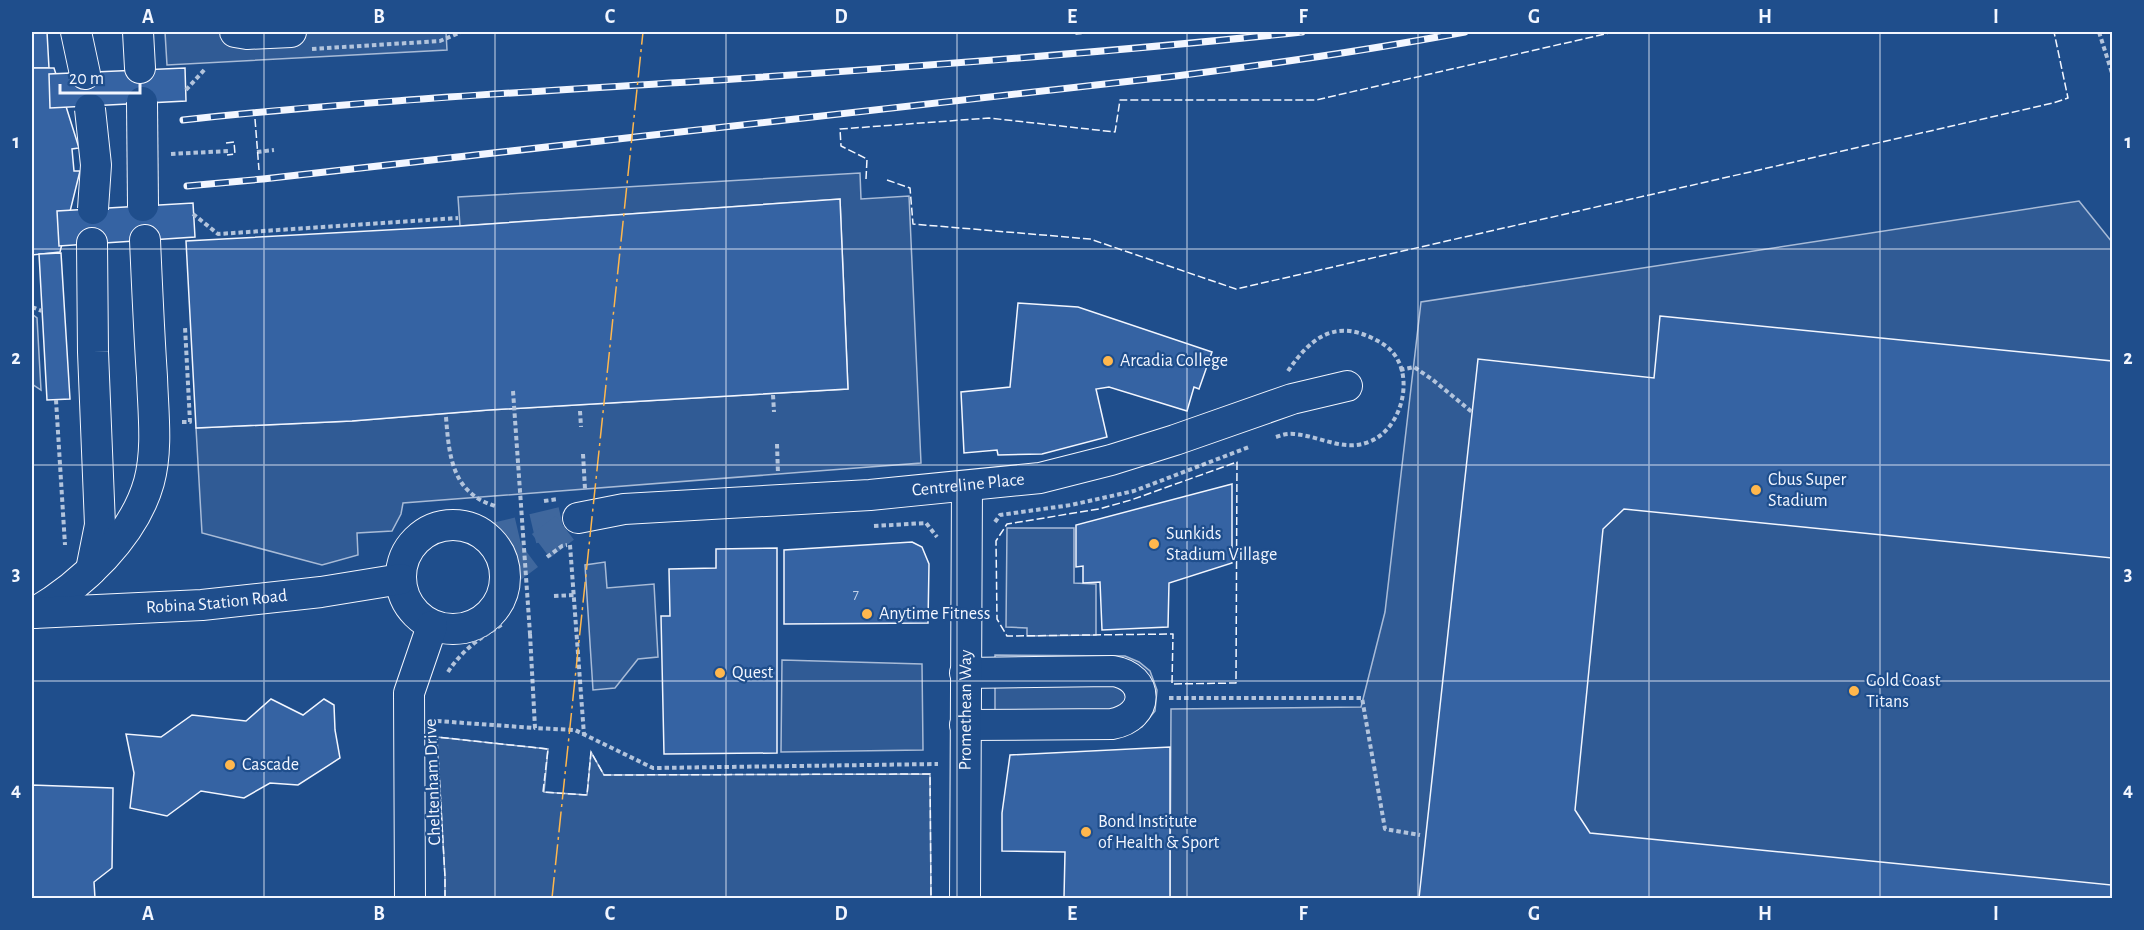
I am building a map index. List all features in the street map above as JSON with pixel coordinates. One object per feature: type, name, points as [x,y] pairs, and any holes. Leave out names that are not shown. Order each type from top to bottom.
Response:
[{"type":"street","points":[[76,32],[85,74]]},
{"type":"street","points":[[138,32],[140,68]]},
{"type":"street","points":[[235,32],[296,41]]},
{"type":"street","points":[[142,102],[143,206]]},
{"type":"street","points":[[90,109],[96,165],[93,209]]},
{"type":"street","points":[[33,613],[61,596],[91,570],[129,528],[140,508],[149,482],[154,414],[145,240]]},
{"type":"street","points":[[91,570],[100,525],[93,352],[92,243]]},
{"type":"street","name":"Centreline Place","points":[[578,526],[624,509],[870,495],[1040,478],[1111,460],[1175,440],[1292,399],[1347,386]]},
{"type":"street","name":"Promethean Way","points":[[965,898],[967,486]]},
{"type":"street","points":[[452,525],[469,527],[489,539],[500,554],[505,573],[503,594],[491,614],[476,625],[466,629],[448,630],[432,626],[412,609],[403,593],[401,579],[404,561],[415,542],[439,527],[452,525]]},
{"type":"street","name":"Robina Station Road","points":[[33,613],[202,605],[321,592],[401,579]]},
{"type":"street","name":"Cheltenham Drive","points":[[410,898],[410,693],[432,626]]},
{"type":"street","points":[[410,693],[466,629]]},
{"type":"street","points":[[965,673],[1113,671],[1125,673],[1134,679],[1139,690],[1140,704],[1137,712],[1129,719],[1112,724],[965,725]]},
{"type":"path","points":[[296,41],[440,41],[462,32]]},
{"type":"path","points":[[2099,32],[2112,73]]},
{"type":"path","points":[[186,90],[205,69]]},
{"type":"path","points":[[257,152],[274,150]]},
{"type":"path","points":[[170,154],[228,151]]},
{"type":"path","points":[[193,214],[218,234],[458,218]]},
{"type":"path","points":[[32,307],[42,311]]},
{"type":"path","points":[[182,412],[182,423],[190,422],[185,327]]},
{"type":"path","points":[[1401,370],[1414,367],[1472,412]]},
{"type":"path","points":[[513,390],[536,728]]},
{"type":"path","points":[[773,395],[774,412]]},
{"type":"path","points":[[56,400],[65,547]]},
{"type":"path","points":[[580,411],[581,427]]},
{"type":"path","points":[[446,417],[447,441],[454,469],[467,492],[495,506]]},
{"type":"path","points":[[777,444],[778,481]]},
{"type":"path","points":[[583,454],[574,595],[584,735]]},
{"type":"path","points":[[992,526],[1000,515]]},
{"type":"path","name":"Centreline Place","points":[[867,526],[926,523]]},
{"type":"path","points":[[547,557],[562,546],[578,526]]},
{"type":"path","points":[[554,596],[574,595]]},
{"type":"path","points":[[446,674],[456,659],[476,640],[503,624]]},
{"type":"path","points":[[1164,708],[1167,698],[1362,698],[1386,829],[1420,835]]},
{"type":"path","points":[[430,721],[575,730],[653,768],[941,764]]},
{"type":"shaded area","points":[[165,32],[446,32],[447,50],[167,65]]},
{"type":"shaded area","points":[[860,173],[861,199],[909,196],[921,463],[403,503],[401,514],[392,531],[357,533],[358,555],[322,565],[202,533],[196,428],[352,421],[489,410],[848,389],[840,199],[460,226],[458,197]]},
{"type":"shaded area","name":"Cbus Super Stadium","points":[[2079,201],[2112,242],[2112,898],[1170,898],[1171,709],[1361,707],[1385,612],[1421,302]]},
{"type":"shaded area","points":[[32,314],[37,318],[41,390],[32,384]]},
{"type":"shaded area","points":[[1007,528],[1074,528],[1074,583],[1096,584],[1096,635],[1027,636],[1027,628],[1006,627]]},
{"type":"shaded area","points":[[605,562],[607,588],[654,584],[658,657],[638,659],[615,688],[593,690],[585,565]]},
{"type":"shaded area","points":[[995,655],[1125,656],[1139,662],[1150,671],[1157,690],[1155,711],[1142,727],[1129,733],[995,737]]},
{"type":"shaded area","points":[[782,660],[922,664],[923,750],[781,752]]},
{"type":"shaded area","points":[[437,737],[548,749],[544,792],[587,795],[591,752],[604,775],[930,774],[931,898],[445,898]]},
{"type":"building","points":[[32,32],[47,32],[49,68],[32,68]]},
{"type":"building","points":[[32,68],[54,68],[79,148],[72,149],[74,171],[80,171],[60,252],[32,255]]},
{"type":"building","points":[[185,68],[186,101],[50,108],[49,74]]},
{"type":"building","points":[[840,199],[848,389],[489,410],[352,421],[196,428],[186,241],[460,226]]},
{"type":"building","points":[[193,203],[195,237],[59,246],[57,211]]},
{"type":"building","points":[[61,253],[70,399],[47,400],[39,254]]},
{"type":"building","points":[[1018,303],[1078,307],[1212,352],[1199,389],[1194,387],[1187,411],[1109,387],[1096,389],[1107,437],[1042,454],[998,455],[997,450],[964,453],[961,392],[1010,387]]},
{"type":"building","points":[[1660,316],[2112,361],[2112,558],[1624,509],[1603,529],[1575,810],[1590,833],[2111,885],[2112,873],[2112,898],[1419,898],[1478,359],[1654,378]]},
{"type":"building","name":"Sunkids Stadium Village","points":[[1232,484],[1232,563],[1169,583],[1168,627],[1102,630],[1100,582],[1083,583],[1083,566],[1076,567],[1076,525]]},
{"type":"building","points":[[912,542],[922,547],[929,564],[928,623],[784,624],[784,550]]},
{"type":"building","name":"Quest","points":[[777,548],[777,753],[664,754],[661,616],[670,616],[669,569],[716,568],[716,549]]},
{"type":"building","name":"Cascade","points":[[271,699],[303,715],[324,699],[334,705],[335,730],[340,758],[298,785],[270,783],[244,798],[201,791],[167,816],[130,808],[134,773],[126,734],[161,737],[192,715],[246,721]]},
{"type":"building","name":"Bond Institute of Health & Sport","points":[[1170,747],[1170,898],[1064,898],[1065,852],[1002,851],[1002,813],[1010,755]]},
{"type":"building","points":[[32,785],[113,788],[112,868],[94,882],[95,898],[32,898]]},
{"type":"tunnel","points":[[505,573],[578,518]]},
{"type":"tunnel","points":[[489,539],[566,521]]},
{"type":"railway","points":[[183,120],[389,101],[1018,58],[1302,32]]},
{"type":"railway","points":[[187,186],[1176,76],[1249,67],[1465,32]]},
{"type":"fence","points":[[1075,32],[1076,34],[1100,32]]},
{"type":"fence","points":[[866,179],[867,159],[841,146],[840,129],[989,118],[1115,132],[1120,100],[1316,100],[1614,32]]},
{"type":"fence","points":[[887,180],[910,188],[913,224],[1090,239],[1236,289],[2053,103],[2068,98],[2054,32]]},
{"type":"fence","points":[[255,119],[259,170]]},
{"type":"fence","points":[[226,143],[234,142],[235,154],[227,155]]},
{"type":"fence","points":[[1237,462],[1236,683],[1172,684],[1173,634],[1007,636],[997,619],[996,541],[1007,524],[1099,509],[1237,462]]},
{"type":"fence","points":[[445,898],[437,737],[548,749],[543,792],[587,795],[591,752],[604,775],[930,774],[931,898]]},
{"type":"power","points":[[552,898],[643,32]]},
{"type":"place","name":"Arcadia College","points":[[1108,361]]},
{"type":"place","name":"Cbus Super Stadium","points":[[1756,490]]},
{"type":"place","name":"Sunkids Stadium Village","points":[[1154,544]]},
{"type":"place","name":"Anytime Fitness","points":[[867,614]]},
{"type":"place","name":"Quest","points":[[720,673]]},
{"type":"place","name":"Gold Coast Titans","points":[[1854,691]]},
{"type":"place","name":"Cascade","points":[[230,765]]},
{"type":"place","name":"Bond Institute of Health & Sport","points":[[1086,832]]}]
